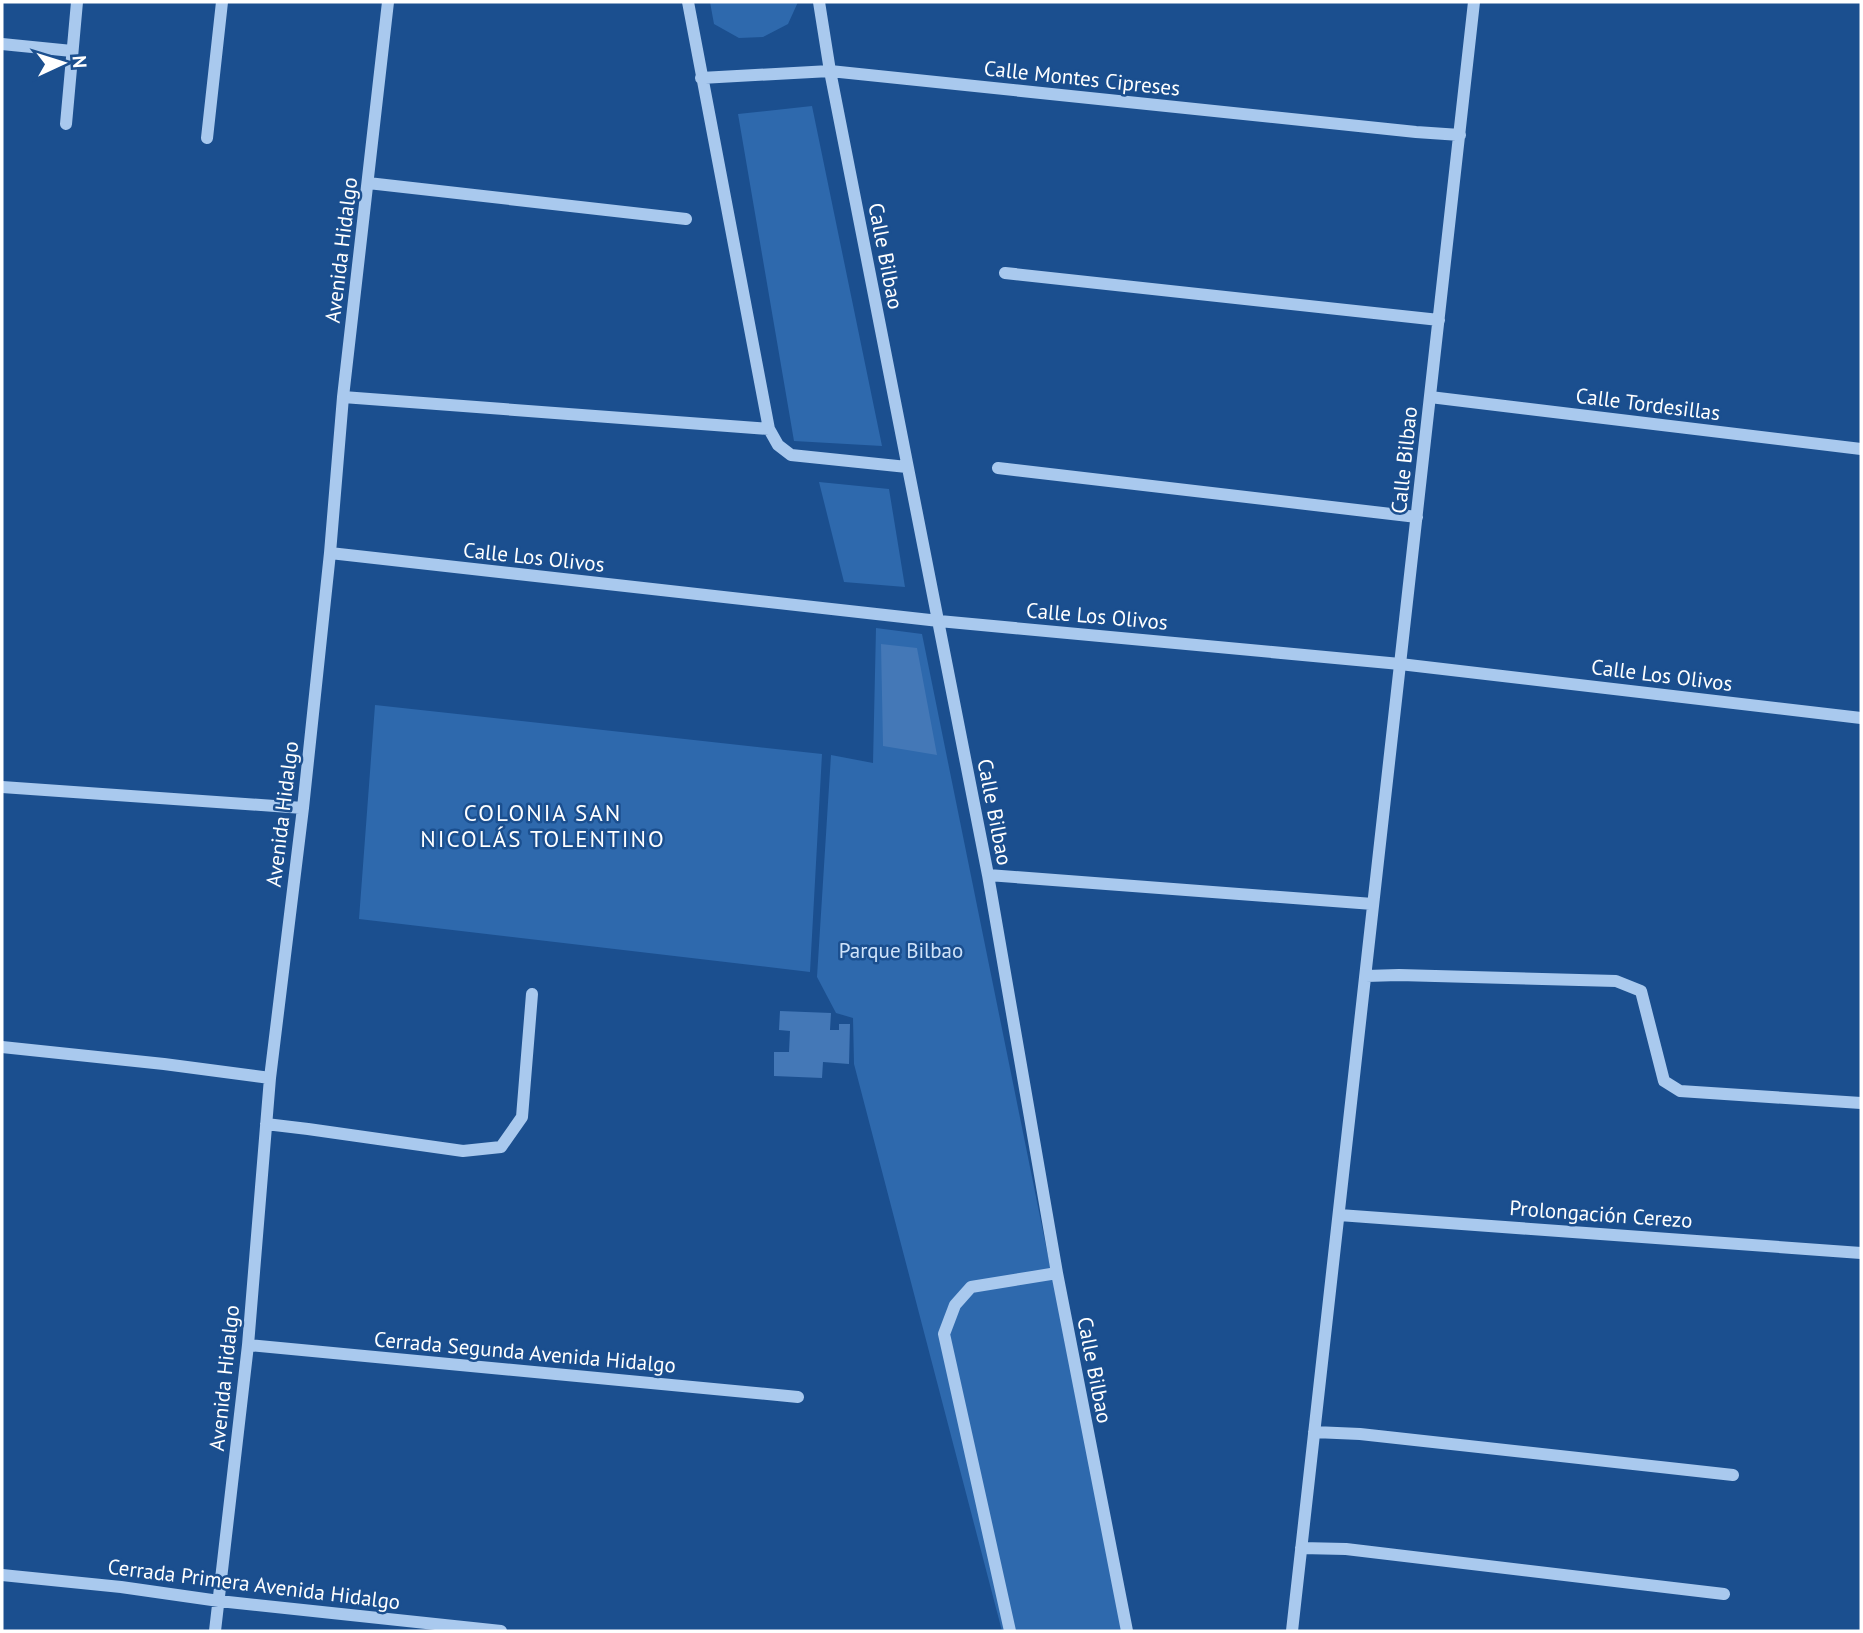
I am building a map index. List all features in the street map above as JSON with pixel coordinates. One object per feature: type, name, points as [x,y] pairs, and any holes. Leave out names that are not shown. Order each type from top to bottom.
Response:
[{"type":"street","points":[[66,124],[77,2]]},
{"type":"street","points":[[207,138],[222,2]]},
{"type":"street","name":"Avenida Hidalgo","points":[[215,1631],[248,1345],[270,1077],[303,808],[330,553],[343,397],[388,2]]},
{"type":"street","points":[[688,2],[769,429],[778,444],[791,455],[907,467]]},
{"type":"street","name":"Calle Bilbao","points":[[819,2],[830,71],[988,875],[1056,1273],[1127,1631]]},
{"type":"street","name":"Calle Bilbao","points":[[1292,1631],[1474,2]]},
{"type":"street","points":[[2,44],[72,51]]},
{"type":"street","name":"Calle Montes Cipreses","points":[[701,78],[830,71],[1460,135]]},
{"type":"street","points":[[368,183],[686,219]]},
{"type":"street","points":[[1005,273],[1439,320]]},
{"type":"street","points":[[343,397],[769,429]]},
{"type":"street","name":"Calle Tordesillas","points":[[1430,397],[1861,449]]},
{"type":"street","points":[[998,468],[1417,517]]},
{"type":"street","name":"Calle Los Olivos","points":[[330,553],[939,621],[1400,664],[1861,718]]},
{"type":"street","points":[[2,787],[303,808]]},
{"type":"street","points":[[988,875],[1373,904]]},
{"type":"street","points":[[1366,976],[1616,981],[1641,991],[1664,1081],[1680,1091],[1861,1103]]},
{"type":"street","points":[[267,1124],[463,1152],[501,1147],[522,1117],[533,995]]},
{"type":"street","points":[[2,1047],[270,1077]]},
{"type":"street","name":"Prolongación Cerezo","points":[[1339,1215],[1861,1253]]},
{"type":"street","points":[[1010,1631],[944,1334],[954,1305],[971,1287],[1056,1273]]},
{"type":"street","name":"Cerrada Segunda Avenida Hidalgo","points":[[248,1345],[798,1397]]},
{"type":"street","points":[[1314,1432],[1360,1434],[1733,1475]]},
{"type":"street","points":[[1301,1548],[1346,1549],[1724,1594]]},
{"type":"street","name":"Cerrada Primera Avenida Hidalgo","points":[[2,1575],[501,1631]]},
{"type":"green space","points":[[710,2],[798,2],[788,24],[763,37],[739,38],[714,24]]},
{"type":"green space","points":[[812,106],[882,446],[794,441],[738,114]]},
{"type":"green space","points":[[819,482],[889,489],[905,587],[844,582]]},
{"type":"green space","name":"Parque Bilbao","points":[[876,628],[922,634],[1124,1631],[1002,1631],[854,1064],[853,1018],[836,1013],[817,977],[831,755],[873,763]]},
{"type":"green space","points":[[375,705],[822,754],[810,972],[359,919]]},
{"type":"building","points":[[881,644],[917,648],[937,755],[883,746]]},
{"type":"building","points":[[780,1011],[831,1013],[830,1030],[839,1030],[839,1024],[850,1024],[849,1064],[823,1062],[822,1078],[774,1076],[774,1052],[789,1052],[790,1031],[779,1030]]},
{"type":"district","name":"COLONIA SAN NICOLÁS TOLENTINO","points":[[543,825]]}]
